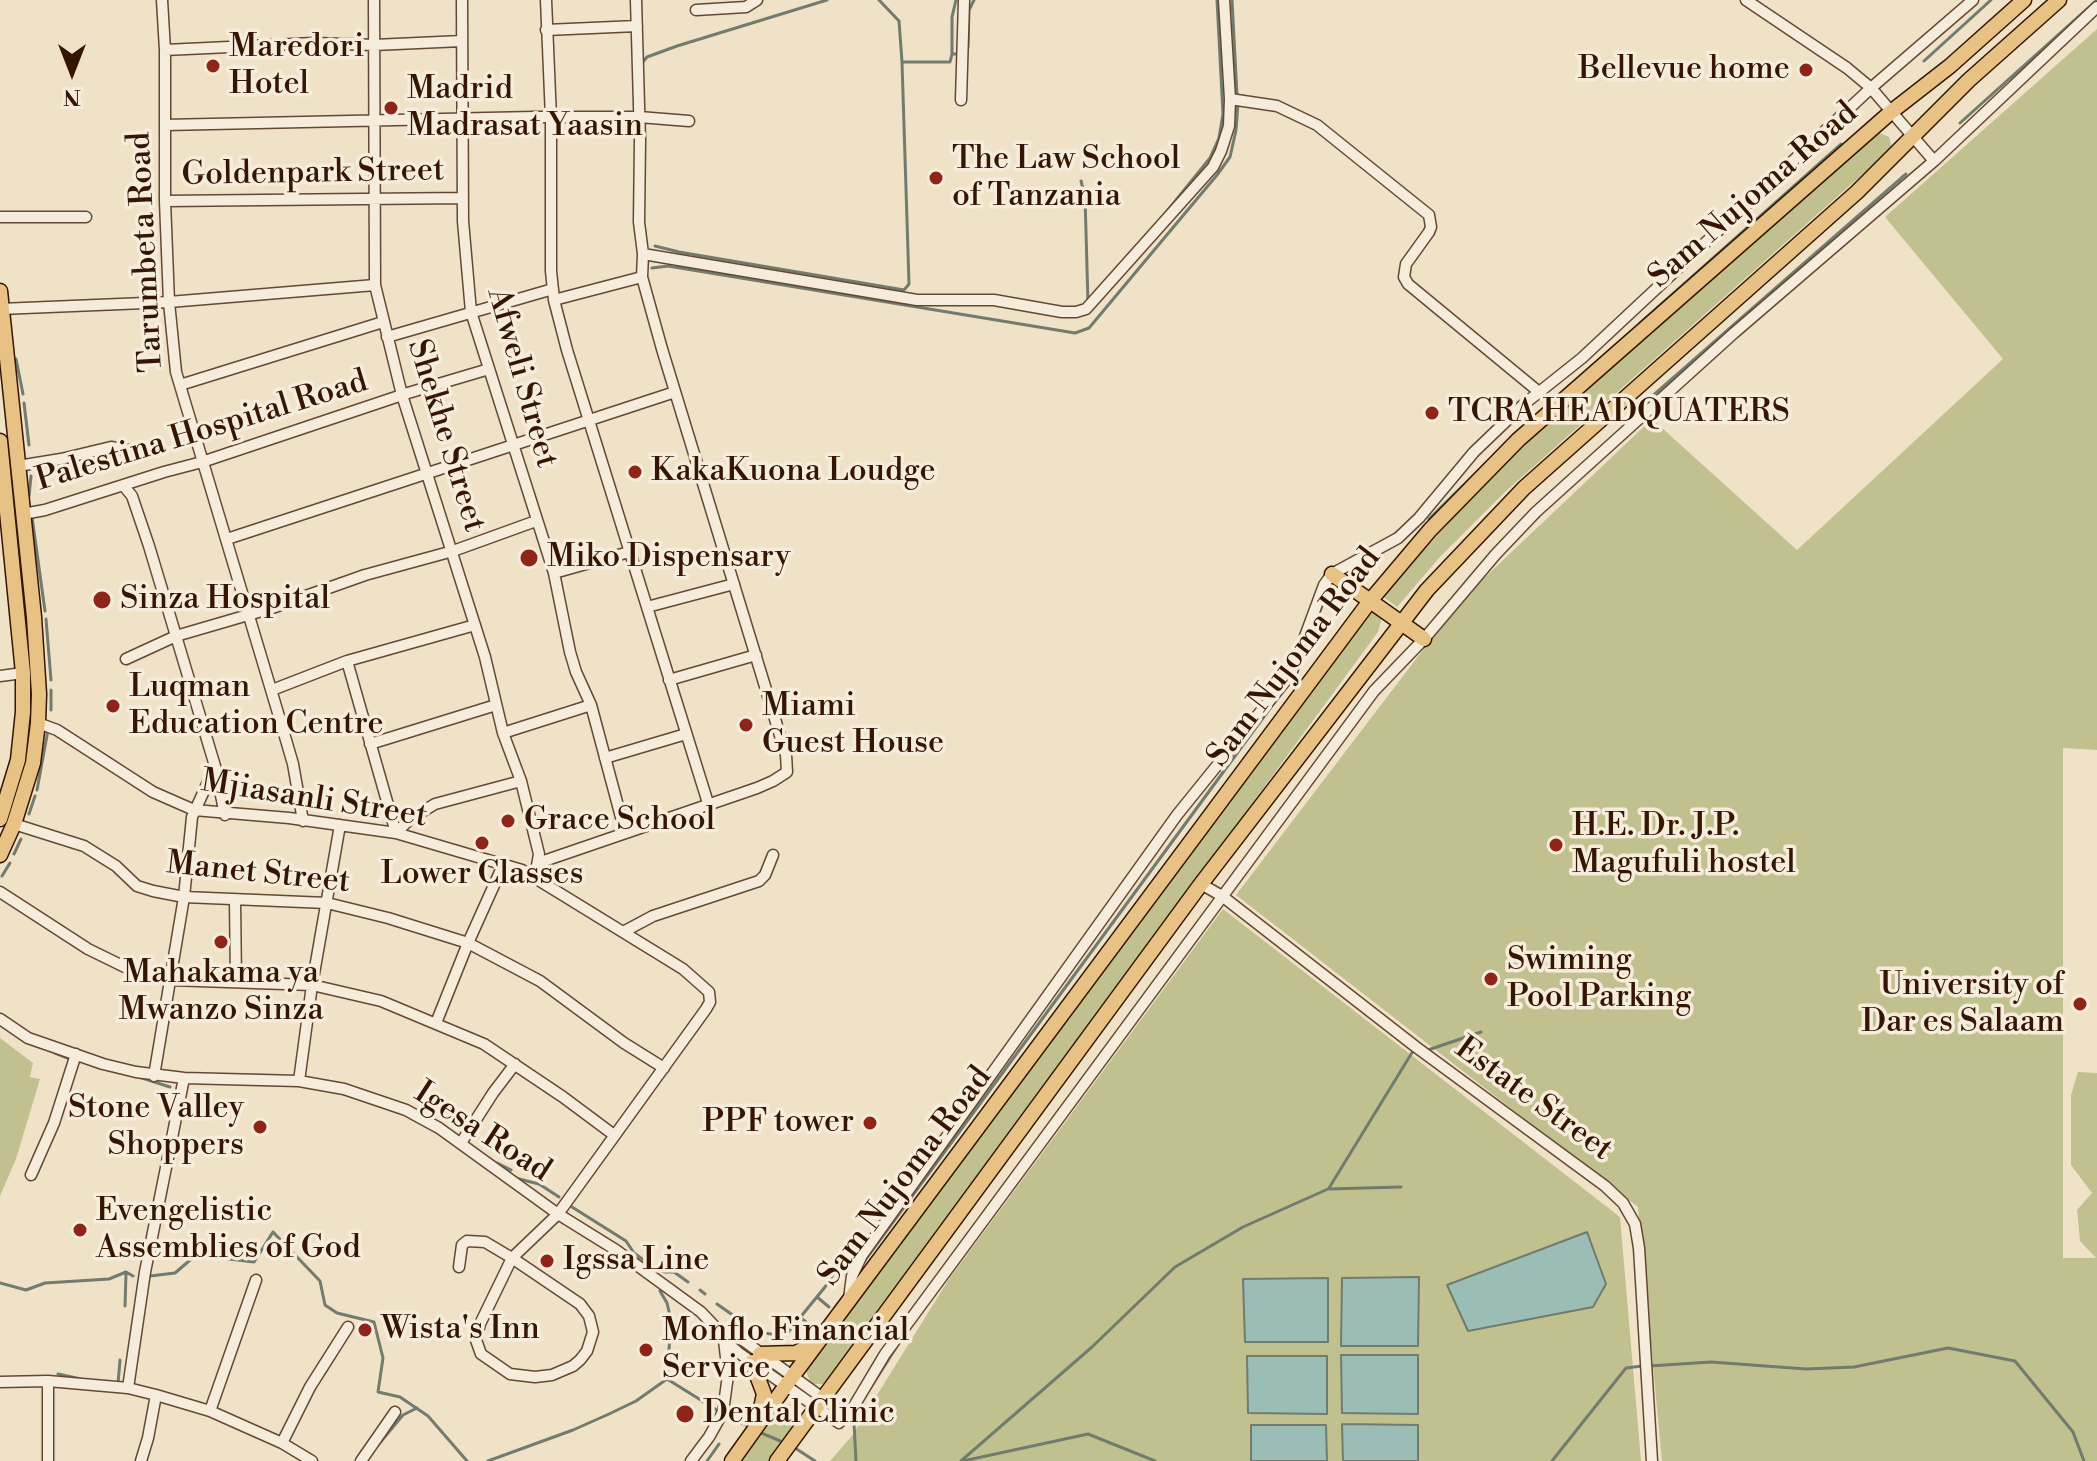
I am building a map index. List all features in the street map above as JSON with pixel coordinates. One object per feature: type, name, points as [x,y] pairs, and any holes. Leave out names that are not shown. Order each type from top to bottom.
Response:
[{"type":"main road","name":"Sam Nujoma Road","points":[[732,1461],[1370,601],[1482,474],[1891,112],[1950,66],[2024,0]]},
{"type":"main road","name":"Sam Nujoma Road","points":[[777,1461],[1201,884],[1427,590],[1524,488],[1857,192],[1969,80],[2059,0]]},
{"type":"main road","points":[[0,291],[38,665],[38,723],[33,763],[7,821]]},
{"type":"main road","points":[[0,441],[23,673],[18,760],[0,855]]},
{"type":"main road","points":[[1332,574],[1424,639]]},
{"type":"main road","points":[[757,1426],[764,1394],[756,1358],[796,1353],[823,1337]]},
{"type":"street","name":"Tarumbeta Road","points":[[162,0],[165,201],[169,302],[176,372],[293,764],[303,821]]},
{"type":"street","name":"Shekhe Street","points":[[374,0],[375,285],[402,395],[453,551],[485,657],[503,733],[534,829],[538,863],[535,877]]},
{"type":"street","name":"Afweli Street","points":[[462,0],[463,198],[471,312],[554,573],[573,662],[591,705],[625,832]]},
{"type":"street","points":[[546,0],[554,294],[629,552],[708,803]]},
{"type":"street","points":[[538,863],[773,781],[787,772],[786,755],[642,277],[636,0]]},
{"type":"street","points":[[696,10],[746,7],[757,0]]},
{"type":"street","points":[[961,100],[964,0]]},
{"type":"street","points":[[643,254],[917,300],[994,300],[1076,312],[1092,305],[1213,167],[1229,126],[1224,0]]},
{"type":"street","points":[[1746,0],[1847,68],[1871,88],[1934,161]]},
{"type":"street","points":[[849,1301],[852,1276],[862,1255],[1177,815],[1291,674],[1324,585],[1332,574],[1398,538],[1419,518],[1474,452],[1698,252],[1871,88],[1973,0]]},
{"type":"street","points":[[1222,896],[1374,691],[1536,512],[1734,333],[1934,161],[2097,7]]},
{"type":"street","points":[[546,30],[637,26]]},
{"type":"street","points":[[165,50],[314,43],[374,45],[462,41]]},
{"type":"street","points":[[1230,99],[1277,106],[1317,125],[1429,215],[1429,232],[1406,264],[1404,271],[1408,284],[1539,392]]},
{"type":"street","points":[[165,125],[464,118],[639,117],[689,121]]},
{"type":"street","name":"Goldenpark Street","points":[[165,201],[463,198]]},
{"type":"street","points":[[0,217],[86,217]]},
{"type":"street","points":[[387,337],[471,312],[642,277]]},
{"type":"street","points":[[1,309],[169,302],[375,285]]},
{"type":"street","points":[[180,385],[383,322]]},
{"type":"street","name":"Palestina Hospital Road","points":[[23,514],[202,462],[489,369]]},
{"type":"street","points":[[227,539],[675,392]]},
{"type":"street","points":[[18,466],[111,447],[134,451]]},
{"type":"street","points":[[123,485],[132,496],[176,636],[215,766],[225,815]]},
{"type":"street","points":[[126,659],[176,636],[365,575],[453,551],[536,521]]},
{"type":"street","points":[[554,573],[629,552]]},
{"type":"street","points":[[647,607],[734,584]]},
{"type":"street","points":[[272,690],[347,661],[475,625]]},
{"type":"street","points":[[669,680],[756,655]]},
{"type":"street","points":[[347,661],[396,833],[410,819],[435,804],[521,781]]},
{"type":"street","points":[[0,676],[23,673]]},
{"type":"street","points":[[370,744],[496,705]]},
{"type":"street","points":[[503,733],[591,705]]},
{"type":"street","name":"Mjiasanli Street","points":[[38,723],[57,730],[153,792],[194,810],[225,815],[279,817],[396,833],[504,863],[535,877],[683,969],[709,992],[710,1002],[706,1009],[664,1068]]},
{"type":"street","points":[[605,758],[686,734]]},
{"type":"street","points":[[154,1076],[184,897],[194,810],[215,766]]},
{"type":"street","name":"Manet Street","points":[[7,821],[84,846],[116,866],[137,886],[184,897],[327,903],[468,943],[540,981],[624,1043],[664,1068]]},
{"type":"street","points":[[299,1081],[340,825]]},
{"type":"street","points":[[623,932],[653,916],[759,881],[769,868],[773,855]]},
{"type":"street","points":[[436,1023],[504,863]]},
{"type":"street","name":"Estate Street","points":[[1201,884],[1222,896],[1416,1047],[1605,1186],[1623,1203],[1635,1224],[1639,1248],[1652,1461]]},
{"type":"street","points":[[0,892],[105,959],[137,973],[171,980],[312,985],[381,1001],[484,1044],[614,1135]]},
{"type":"street","name":"Igesa Road","points":[[0,1019],[28,1038],[110,1066],[154,1076],[299,1081],[344,1089],[397,1106],[461,1143],[558,1214],[616,1250],[701,1312],[721,1335],[744,1341],[756,1358],[843,1418],[854,1406],[885,1354],[1222,896]]},
{"type":"street","points":[[235,900],[236,982]]},
{"type":"street","points":[[31,1175],[54,1123],[76,1054]]},
{"type":"street","points":[[461,1143],[515,1064]]},
{"type":"street","points":[[459,1267],[460,1250],[467,1241],[485,1242],[512,1258],[580,1304],[589,1316],[593,1332],[587,1351],[573,1366],[562,1372],[535,1377],[510,1374],[487,1361],[477,1348],[480,1324],[512,1258],[558,1214],[664,1068]]},
{"type":"street","points":[[128,1388],[145,1272],[184,1078]]},
{"type":"street","points":[[210,1411],[256,1280]]},
{"type":"street","points":[[282,1443],[310,1387],[348,1327]]},
{"type":"street","points":[[691,1461],[723,1412],[728,1375],[721,1335]]},
{"type":"street","points":[[48,1381],[48,1461]]},
{"type":"street","points":[[0,1382],[48,1381],[128,1388],[156,1395],[210,1411],[282,1443],[298,1458],[312,1461]]},
{"type":"street","points":[[141,1461],[156,1395]]},
{"type":"street","points":[[361,1461],[395,1412]]},
{"type":"green space","points":[[2097,29],[2097,750],[2063,748],[2063,1258],[2096,1258],[2080,1241],[2077,1210],[2092,1193],[2071,1165],[2071,1095],[2078,1072],[2097,1073],[2097,1461],[1662,1461],[1638,1207],[1236,895],[1461,600],[1652,419],[1797,550],[2003,359],[1885,217]]},
{"type":"green space","points":[[1878,132],[1889,137],[1892,148],[1505,492],[1439,558],[1397,607],[1382,596],[1495,472]]},
{"type":"green space","points":[[1370,609],[1379,610],[1382,618],[1378,632],[826,1384],[811,1384],[806,1371],[1195,833]]},
{"type":"green space","points":[[1223,909],[1620,1217],[1641,1461],[830,1461],[851,1437],[949,1279]]},
{"type":"green space","points":[[0,1038],[33,1063],[30,1077],[40,1079],[16,1159],[0,1196]]},
{"type":"green space","points":[[798,1404],[802,1418],[771,1461],[742,1461],[783,1405]]},
{"type":"water","points":[[1587,1232],[1606,1284],[1593,1307],[1468,1331],[1447,1285]]},
{"type":"water","points":[[1419,1277],[1418,1346],[1341,1346],[1342,1278]]},
{"type":"water","points":[[1328,1278],[1328,1342],[1245,1342],[1243,1279]]},
{"type":"water","points":[[1341,1355],[1418,1355],[1418,1414],[1342,1413]]},
{"type":"water","points":[[1247,1356],[1327,1356],[1327,1414],[1248,1413]]},
{"type":"water","points":[[1342,1424],[1418,1425],[1418,1461],[1343,1461]]},
{"type":"water","points":[[1251,1425],[1326,1425],[1327,1461],[1251,1461]]},
{"type":"waterway","points":[[642,63],[647,57],[677,46],[827,0]]},
{"type":"waterway","points":[[879,0],[899,21],[902,62],[950,62],[952,54],[958,54]]},
{"type":"waterway","points":[[952,54],[952,17],[956,0]]},
{"type":"waterway","points":[[968,47],[969,10],[974,0]]},
{"type":"waterway","points":[[1164,215],[1210,158],[1219,138],[1223,114],[1217,0]]},
{"type":"waterway","points":[[1232,0],[1237,95]]},
{"type":"waterway","points":[[1924,61],[1991,0]]},
{"type":"waterway","points":[[1960,123],[2097,0]]},
{"type":"waterway","points":[[655,246],[904,290],[909,284],[902,62]]},
{"type":"waterway","points":[[652,268],[668,266],[1075,333],[1089,328],[1230,157],[1238,103]]},
{"type":"waterway","points":[[1640,323],[1841,144]]},
{"type":"waterway","points":[[1641,406],[1906,174]]},
{"type":"waterway","points":[[1081,181],[1085,196],[1088,304]]},
{"type":"waterway","points":[[16,359],[23,394]]},
{"type":"waterway","points":[[24,403],[29,445]]},
{"type":"waterway","points":[[1429,519],[1486,463]]},
{"type":"waterway","points":[[29,496],[31,476]]},
{"type":"waterway","points":[[32,517],[45,611]]},
{"type":"waterway","points":[[1320,611],[1327,592]]},
{"type":"waterway","points":[[46,619],[51,680]]},
{"type":"waterway","points":[[863,1263],[1293,677]]},
{"type":"waterway","points":[[51,690],[51,710]]},
{"type":"waterway","points":[[37,790],[48,730]]},
{"type":"waterway","points":[[29,814],[35,796]]},
{"type":"waterway","points":[[14,854],[21,839]]},
{"type":"waterway","points":[[2,876],[10,863]]},
{"type":"waterway","points":[[1428,1050],[1481,1032]]},
{"type":"waterway","points":[[1329,1188],[1413,1051]]},
{"type":"waterway","points":[[55,1053],[70,1059]]},
{"type":"waterway","points":[[139,1077],[170,1087]]},
{"type":"waterway","points":[[471,1133],[484,1142]]},
{"type":"waterway","points":[[497,1163],[511,1170]]},
{"type":"waterway","points":[[515,1178],[539,1184],[559,1197]]},
{"type":"waterway","points":[[961,1461],[1092,1347],[1175,1267],[1243,1227],[1328,1189],[1401,1187]]},
{"type":"waterway","points":[[572,1207],[626,1241],[634,1253],[653,1267],[674,1272],[688,1282]]},
{"type":"waterway","points":[[150,1276],[175,1273],[196,1255],[254,1262],[273,1232],[320,1281],[325,1305],[337,1313],[374,1322],[383,1358],[378,1392],[400,1397],[428,1416],[467,1461]]},
{"type":"waterway","points":[[757,1332],[785,1336],[840,1264]]},
{"type":"waterway","points":[[0,1283],[26,1290],[45,1283],[109,1279],[126,1272],[133,1276]]},
{"type":"waterway","points":[[125,1306],[126,1274]]},
{"type":"waterway","points":[[700,1290],[705,1294]]},
{"type":"waterway","points":[[660,1291],[671,1320],[667,1379]]},
{"type":"waterway","points":[[817,1297],[829,1307]]},
{"type":"waterway","points":[[717,1304],[744,1323]]},
{"type":"waterway","points":[[801,1318],[813,1328]]},
{"type":"waterway","points":[[871,1387],[901,1340]]},
{"type":"waterway","points":[[1649,1366],[1711,1362],[1806,1369],[1854,1367],[1948,1348],[2015,1361],[2073,1432],[2084,1461]]},
{"type":"waterway","points":[[118,1384],[120,1360]]},
{"type":"waterway","points":[[1552,1461],[1626,1368],[1642,1366]]},
{"type":"waterway","points":[[58,1374],[81,1379]]},
{"type":"waterway","points":[[488,1461],[609,1414],[636,1401],[667,1379],[720,1412]]},
{"type":"waterway","points":[[378,1445],[403,1415],[417,1408]]},
{"type":"waterway","points":[[856,1410],[856,1461]]},
{"type":"waterway","points":[[726,1416],[752,1428]]},
{"type":"waterway","points":[[759,1432],[785,1443]]},
{"type":"waterway","points":[[963,1461],[1088,1434],[1155,1461]]},
{"type":"waterway","points":[[707,1461],[719,1444]]},
{"type":"waterway","points":[[795,1448],[815,1461]]},
{"type":"place","name":"Maredori Hotel","points":[[213,66]]},
{"type":"place","name":"Bellevue home","points":[[1806,70]]},
{"type":"place","name":"Madrid Madrasat Yaasin","points":[[391,108]]},
{"type":"place","name":"The Law School of Tanzania","points":[[936,178]]},
{"type":"place","name":"TCRA HEADQUATERS","points":[[1432,413]]},
{"type":"place","name":"KakaKuona Loudge","points":[[635,472]]},
{"type":"place","name":"Miko Dispensary","points":[[529,558]]},
{"type":"place","name":"Sinza Hospital","points":[[102,600]]},
{"type":"place","name":"Luqman Education Centre","points":[[113,706]]},
{"type":"place","name":"Miami Guest House","points":[[746,725]]},
{"type":"place","name":"Grace School","points":[[508,821]]},
{"type":"place","name":"Lower Classes","points":[[482,843]]},
{"type":"place","name":"H.E. Dr. J.P. Magufuli hostel","points":[[1556,845]]},
{"type":"place","name":"Mahakama ya Mwanzo Sinza","points":[[221,942]]},
{"type":"place","name":"Swiming Pool Parking","points":[[1491,979]]},
{"type":"place","name":"University of Dar es Salaam","points":[[2080,1004]]},
{"type":"place","name":"PPF tower","points":[[870,1123]]},
{"type":"place","name":"Stone Valley Shoppers","points":[[260,1127]]},
{"type":"place","name":"Evengelistic Assemblies of God","points":[[80,1230]]},
{"type":"place","name":"Igssa Line","points":[[547,1261]]},
{"type":"place","name":"Wista's Inn","points":[[365,1330]]},
{"type":"place","name":"Monflo Financial Service","points":[[646,1350]]},
{"type":"place","name":"Dental Clinic","points":[[685,1414]]}]
